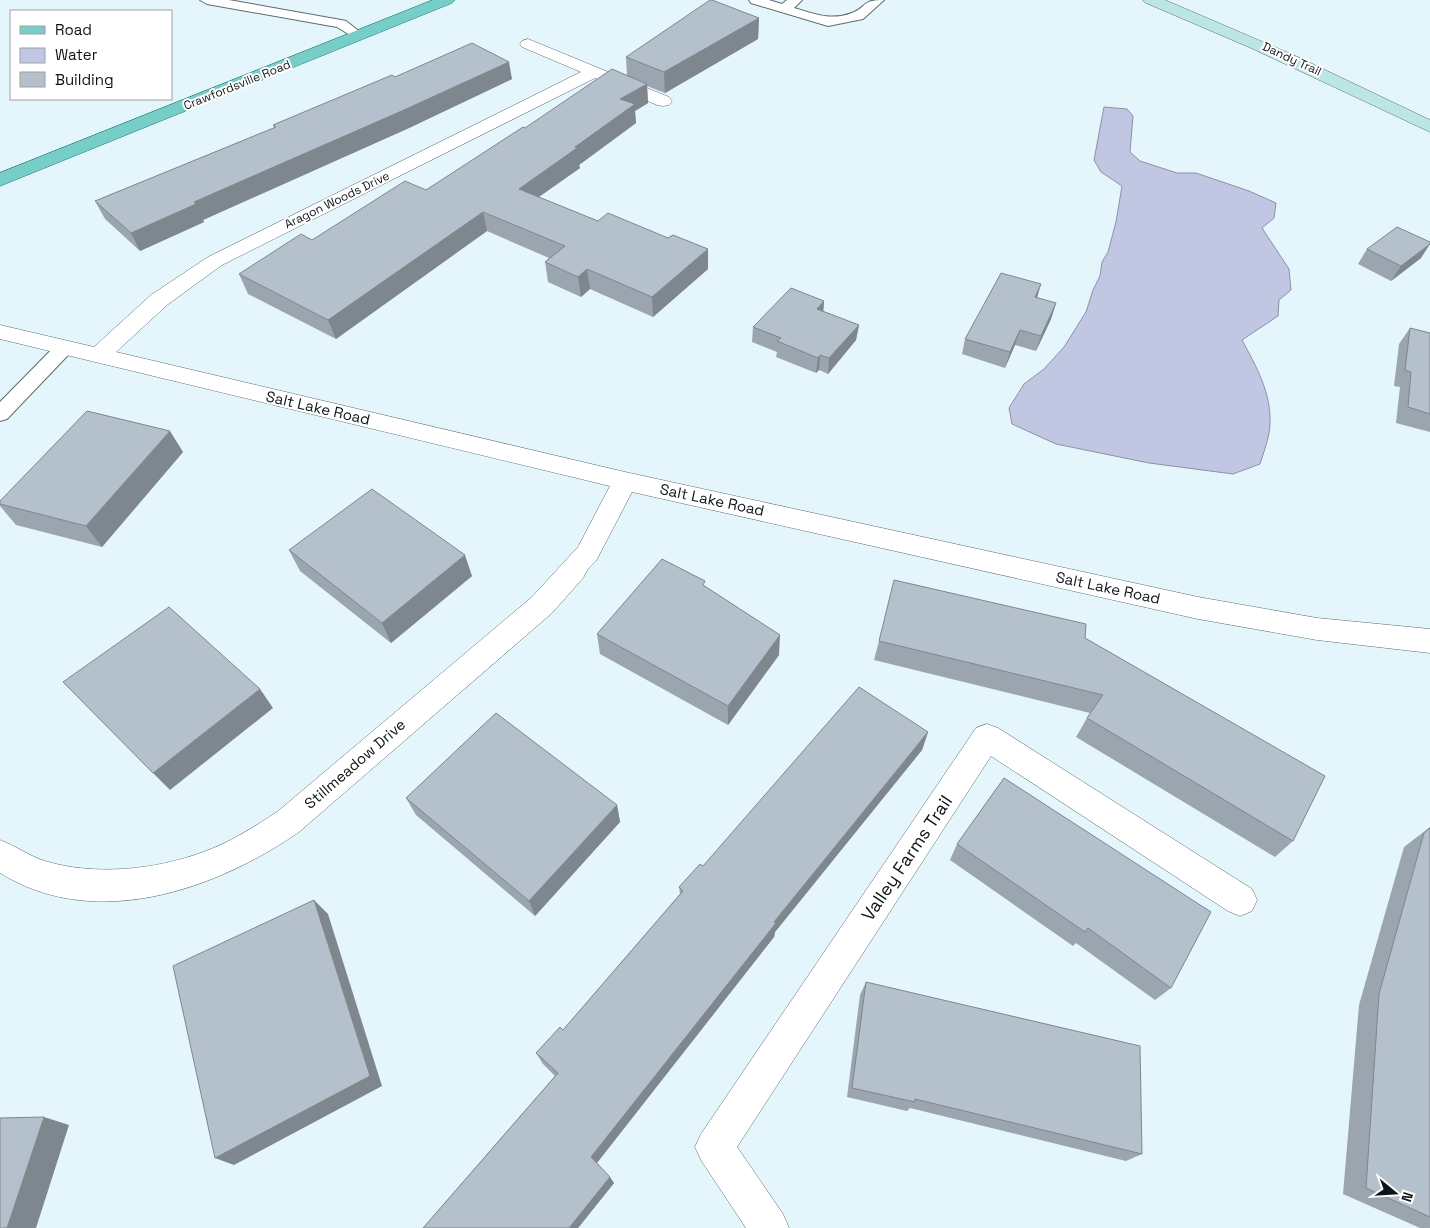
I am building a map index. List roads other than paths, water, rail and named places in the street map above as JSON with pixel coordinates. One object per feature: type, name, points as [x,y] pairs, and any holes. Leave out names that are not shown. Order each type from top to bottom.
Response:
[{"type":"main road","name":"Crawfordsville Road","points":[[0,180],[447,0]]},
{"type":"main road","name":"Dandy Trail","points":[[1151,0],[1309,66],[1430,127]]},
{"type":"street","points":[[528,44],[663,100]]},
{"type":"street","name":"Aragon Woods Drive","points":[[98,356],[159,300],[216,261],[595,72]]},
{"type":"street","name":"Salt Lake Road","points":[[0,332],[625,481],[1234,616],[1361,635],[1430,641]]},
{"type":"street","name":"Stillmeadow Drive","points":[[0,855],[18,866],[58,880],[102,885],[126,884],[200,870],[268,836],[288,822],[542,605],[587,554],[625,481]]},
{"type":"street","name":"Valley Farms Trail","points":[[769,1228],[714,1147],[988,737],[1240,900]]},
{"type":"lane","points":[[207,0],[342,24],[358,36]]},
{"type":"lane","points":[[756,0],[828,22],[858,16],[877,0]]},
{"type":"lane","points":[[784,9],[795,0]]},
{"type":"lane","points":[[0,414],[64,348]]},
{"type":"water","points":[[1104,107],[1127,109],[1133,116],[1130,152],[1140,161],[1177,173],[1196,173],[1249,191],[1276,203],[1274,218],[1262,228],[1289,269],[1291,290],[1279,300],[1278,316],[1242,340],[1262,380],[1270,412],[1269,433],[1260,464],[1233,474],[1149,463],[1056,444],[1012,424],[1009,408],[1024,384],[1044,369],[1064,347],[1086,312],[1100,276],[1102,262],[1108,252],[1116,222],[1122,186],[1101,172],[1094,160]]}]
